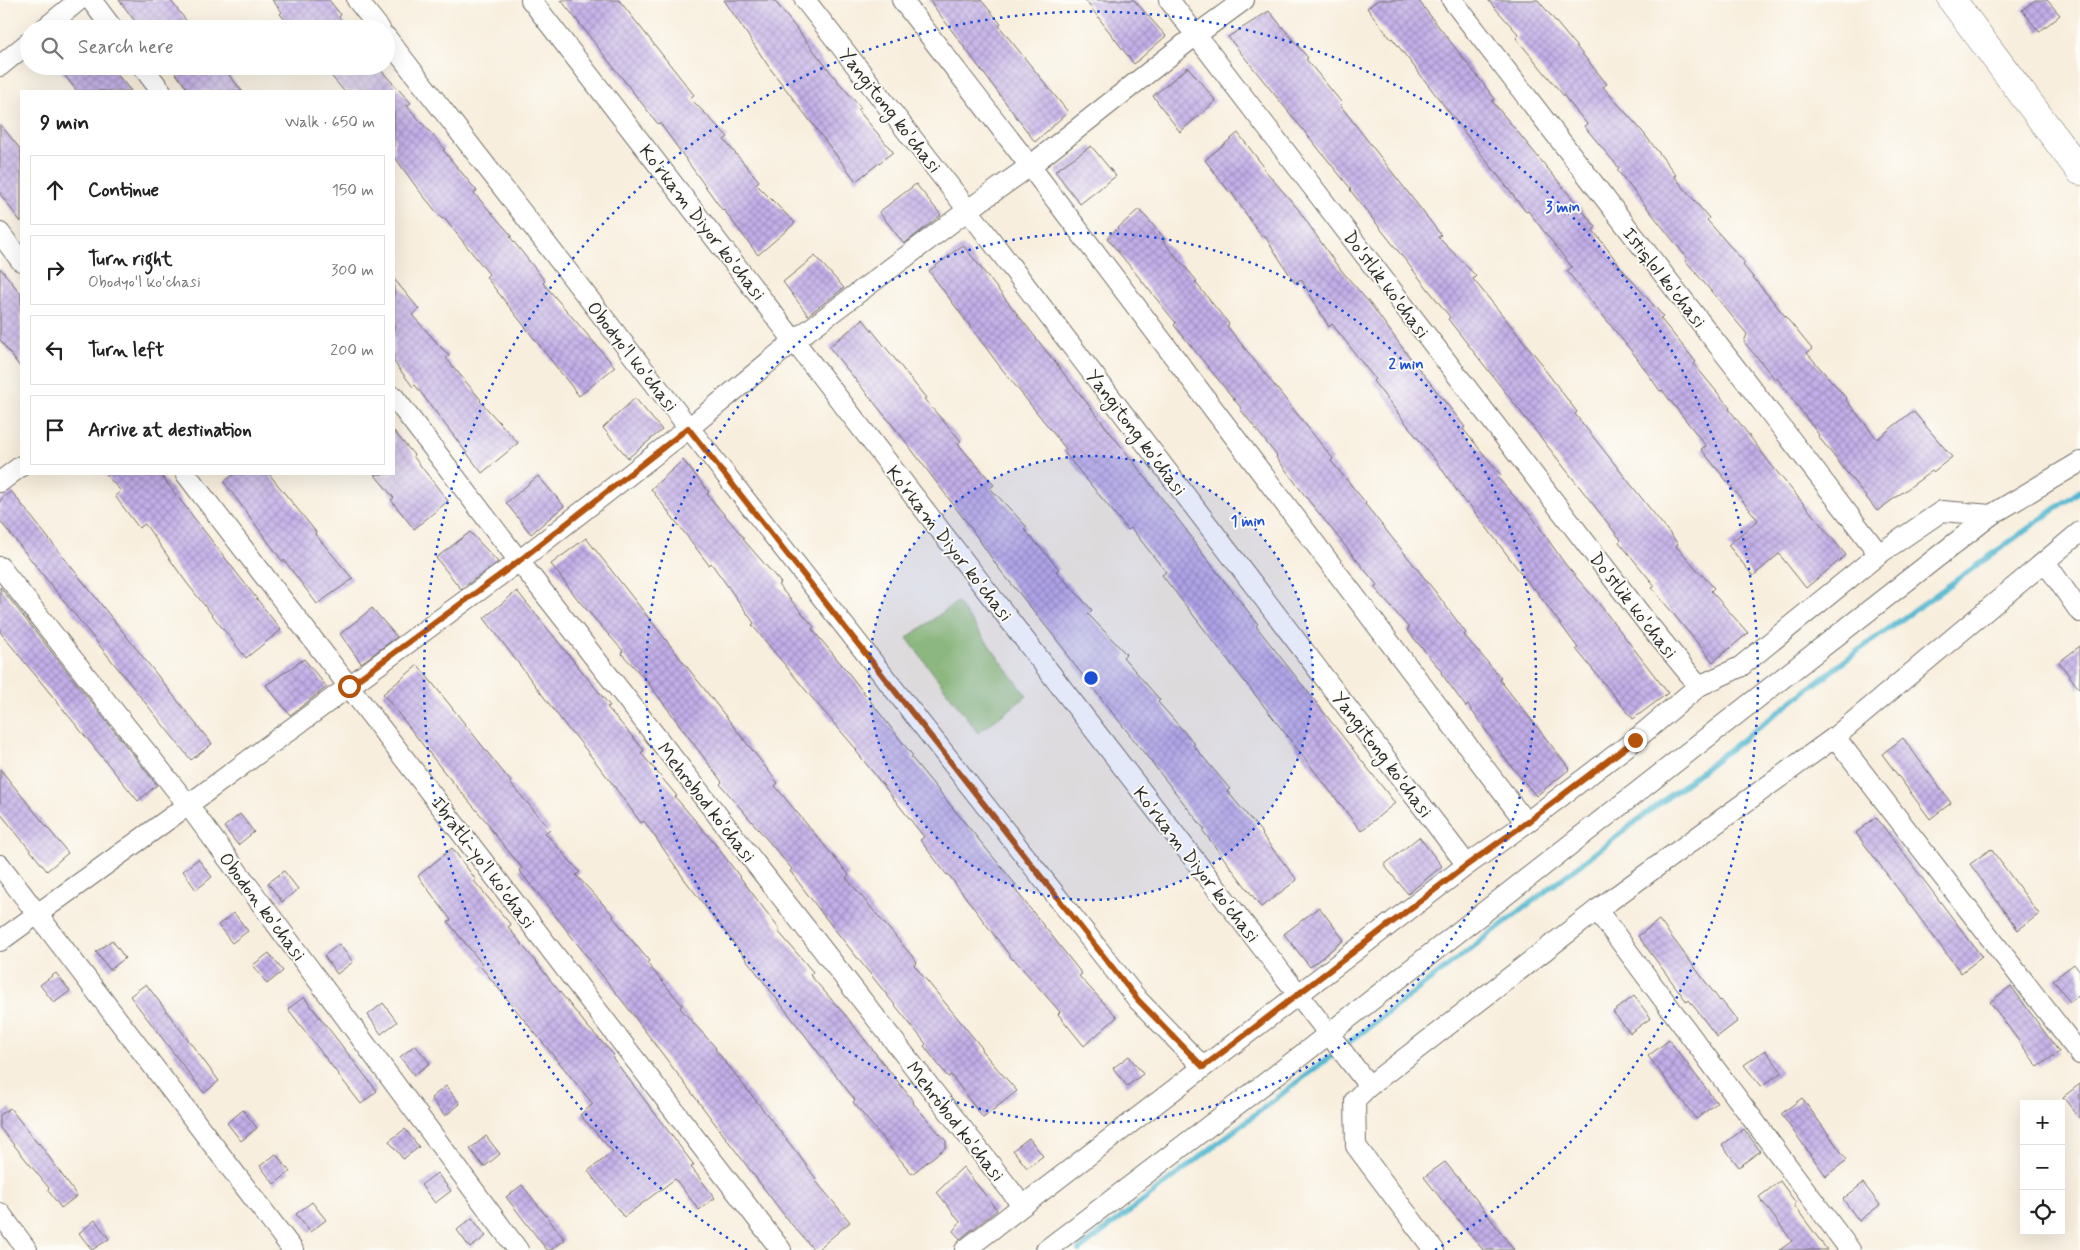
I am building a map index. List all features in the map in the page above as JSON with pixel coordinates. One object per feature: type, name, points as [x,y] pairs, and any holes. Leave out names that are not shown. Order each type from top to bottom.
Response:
[{"type":"street","points":[[55,20],[79,0]]},
{"type":"street","points":[[91,0],[106,20]]},
{"type":"street","points":[[357,0],[373,20]]},
{"type":"street","name":"Ko'rkam Diyor ko'chasi","points":[[531,0],[1369,1086]]},
{"type":"street","name":"Yangitong ko'chasi","points":[[806,0],[1467,865]]},
{"type":"street","points":[[902,0],[1030,166],[1526,823]]},
{"type":"street","name":"Do'stlik ko'chasi","points":[[1169,0],[1648,624],[1699,686]]},
{"type":"street","points":[[0,941],[519,561],[688,428],[794,341],[968,210],[1030,166],[1196,35],[1244,0]]},
{"type":"street","name":"Istiqlol ko'chasi","points":[[1452,0],[1878,554]]},
{"type":"street","points":[[1952,0],[2080,171]]},
{"type":"street","points":[[0,66],[20,49]]},
{"type":"street","name":"Obodyo'l ko'chasi","points":[[395,50],[688,428],[1138,1000],[1203,1067]]},
{"type":"street","points":[[149,75],[160,90]]},
{"type":"street","points":[[0,233],[20,259]]},
{"type":"street","name":"Mehrobod ko'chasi","points":[[395,398],[519,561],[1022,1205]]},
{"type":"street","points":[[1046,1250],[1328,1034],[1991,514],[2080,462]]},
{"type":"street","points":[[0,482],[20,467]]},
{"type":"street","name":"Ibratli-yo'l ko'chasi","points":[[187,475],[781,1250]]},
{"type":"street","points":[[965,1250],[1467,865],[1526,823],[1635,740],[1699,686],[1740,667],[1878,554],[1942,511],[1991,514]]},
{"type":"street","points":[[1434,1250],[1356,1146],[1355,1100],[1369,1086],[1597,910],[1835,737],[2080,532]]},
{"type":"street","points":[[2046,562],[2080,612]]},
{"type":"street","name":"Obodon ko'chasi","points":[[0,567],[188,805],[518,1250]]},
{"type":"street","points":[[1835,737],[2080,1054]]},
{"type":"street","points":[[0,865],[293,1250]]},
{"type":"street","points":[[1597,910],[1850,1250]]},
{"type":"street","points":[[0,1213],[27,1250]]},
{"type":"green space","points":[[957,602],[1027,696],[978,733],[907,638]]},
{"type":"building","points":[[119,0],[170,0],[186,20],[134,20]]},
{"type":"building","points":[[272,0],[329,0],[341,15],[339,17],[342,20],[285,20],[280,14],[282,12]]},
{"type":"building","points":[[561,0],[619,0],[694,95],[690,98],[728,137],[724,140],[759,181],[756,184],[795,223],[758,255],[723,211],[660,123],[658,124]]},
{"type":"building","points":[[724,0],[774,0],[861,108],[858,110],[893,152],[856,181],[769,67]]},
{"type":"building","points":[[929,0],[981,0],[1001,24],[999,26],[1068,112],[1035,142]]},
{"type":"building","points":[[1085,0],[1134,0],[1166,36],[1134,64]]},
{"type":"building","points":[[1378,0],[1418,0],[1495,99],[1492,101],[1596,227],[1593,230],[1626,274],[1663,316],[1660,318],[1696,362],[1694,364],[1730,408],[1773,467],[1846,555],[1806,588],[1779,554],[1753,576],[1728,545],[1758,520],[1701,449],[1706,446],[1662,390],[1660,391],[1637,358],[1567,271],[1572,267],[1528,211],[1526,212],[1367,8]]},
{"type":"building","points":[[1488,0],[1538,0],[1607,84],[1603,87],[1642,131],[1676,175],[1674,176],[1709,218],[1707,220],[1745,263],[1743,265],[1812,349],[1807,353],[1847,399],[1877,439],[1913,411],[1952,457],[1877,511],[1818,436],[1777,378],[1775,379],[1744,342],[1747,334],[1685,260],[1687,258],[1617,170],[1619,168],[1584,126],[1587,124],[1516,38],[1519,35]]},
{"type":"building","points":[[2035,0],[2047,0],[2060,15],[2039,32],[2022,10]]},
{"type":"building","points":[[1269,11],[1308,58],[1306,59],[1342,103],[1340,105],[1441,235],[1438,237],[1476,276],[1473,279],[1543,365],[1577,412],[1575,414],[1678,544],[1676,546],[1714,588],[1711,591],[1748,633],[1713,662],[1652,588],[1655,586],[1619,542],[1621,540],[1448,319],[1450,317],[1351,189],[1228,37]]},
{"type":"building","points":[[1188,67],[1216,101],[1180,132],[1153,96]]},
{"type":"building","points":[[64,75],[118,75],[130,90],[76,90]]},
{"type":"building","points":[[177,75],[229,75],[241,90],[188,90]]},
{"type":"building","points":[[331,75],[385,75],[411,103],[407,106],[445,149],[443,150],[477,191],[474,193],[512,236],[510,237],[545,281],[543,283],[615,367],[579,396],[486,277],[489,274],[417,188],[395,157],[395,90],[343,90]]},
{"type":"building","points":[[0,124],[20,149],[20,221],[0,194]]},
{"type":"building","points":[[1238,133],[1263,168],[1298,209],[1336,264],[1372,306],[1465,427],[1463,429],[1501,475],[1498,478],[1533,518],[1565,564],[1600,605],[1668,693],[1633,719],[1576,649],[1578,648],[1534,588],[1468,503],[1466,504],[1441,468],[1373,381],[1375,379],[1332,324],[1329,327],[1301,279],[1295,283],[1264,235],[1262,237],[1231,192],[1205,160]]},
{"type":"building","points":[[1091,146],[1116,176],[1080,204],[1055,171]]},
{"type":"building","points":[[916,184],[941,215],[904,244],[879,212]]},
{"type":"building","points":[[1139,209],[1165,239],[1163,241],[1197,281],[1195,282],[1229,324],[1227,326],[1333,459],[1331,461],[1434,590],[1466,633],[1464,635],[1501,678],[1499,679],[1570,769],[1536,796],[1507,761],[1468,705],[1466,707],[1442,672],[1407,630],[1409,628],[1374,587],[1377,585],[1309,501],[1242,409],[1174,325],[1176,323],[1107,238]]},
{"type":"building","points":[[963,245],[1164,501],[1258,624],[1256,626],[1395,803],[1361,831],[1162,575],[1166,572],[1131,528],[1128,530],[1063,451],[1066,449],[998,364],[929,271]]},
{"type":"building","points":[[815,256],[844,288],[808,315],[783,282]]},
{"type":"building","points":[[0,268],[20,293],[20,367],[0,340]]},
{"type":"building","points":[[395,280],[419,309],[412,315],[449,356],[446,358],[480,401],[518,443],[482,473],[415,385],[413,387],[395,363]]},
{"type":"building","points":[[863,319],[926,398],[924,399],[961,441],[958,444],[994,485],[990,488],[1027,527],[1024,529],[1059,569],[1056,571],[1092,610],[1088,614],[1126,654],[1123,657],[1160,700],[1158,702],[1195,744],[1193,745],[1230,789],[1227,791],[1263,834],[1297,880],[1261,907],[1203,831],[1205,830],[1000,570],[968,524],[902,437],[829,347]]},
{"type":"building","points":[[635,398],[662,430],[628,458],[603,428]]},
{"type":"building","points":[[395,432],[448,501],[414,529],[391,500],[394,498],[375,475],[395,475]]},
{"type":"building","points":[[683,460],[709,492],[707,494],[781,583],[778,585],[814,627],[812,629],[913,756],[911,757],[1016,885],[1013,887],[1082,974],[1079,976],[1117,1017],[1084,1046],[1058,1014],[1060,1012],[1013,960],[920,840],[924,837],[857,750],[752,625],[754,623],[711,563],[709,565],[651,489]]},
{"type":"building","points":[[106,475],[161,475],[281,630],[246,658],[186,582],[145,524],[139,528],[115,496],[121,491]]},
{"type":"building","points":[[233,475],[270,475],[316,532],[315,534],[353,579],[317,604],[284,560],[283,562],[224,482]]},
{"type":"building","points":[[538,476],[564,506],[531,534],[506,503]]},
{"type":"building","points":[[11,491],[212,744],[191,760],[0,521],[0,500]]},
{"type":"building","points":[[470,532],[498,562],[461,589],[436,558]]},
{"type":"building","points":[[586,538],[778,783],[775,786],[849,875],[846,878],[917,962],[914,965],[982,1048],[981,1050],[1017,1091],[983,1118],[951,1075],[948,1077],[924,1046],[926,1044],[824,916],[790,871],[792,869],[720,784],[722,782],[646,680],[621,653],[623,651],[579,601],[551,564]]},
{"type":"building","points":[[0,587],[157,785],[138,801],[0,632]]},
{"type":"building","points":[[517,591],[610,706],[607,707],[644,750],[641,753],[712,840],[780,930],[778,931],[813,972],[810,975],[846,1016],[913,1103],[946,1141],[946,1147],[912,1174],[853,1102],[855,1100],[685,880],[644,821],[641,823],[484,618]]},
{"type":"building","points":[[372,608],[397,637],[361,663],[340,634]]},
{"type":"building","points":[[2080,646],[2080,690],[2059,662]]},
{"type":"building","points":[[304,659],[327,687],[290,715],[266,685]]},
{"type":"building","points":[[418,665],[510,783],[550,829],[545,833],[580,872],[576,875],[614,916],[649,961],[647,963],[682,1005],[680,1008],[716,1048],[798,1154],[815,1180],[850,1222],[817,1250],[814,1250],[787,1219],[624,1003],[519,870],[522,868],[490,826],[445,773],[383,694]]},
{"type":"building","points":[[1903,738],[1951,803],[1930,819],[1882,754]]},
{"type":"building","points":[[0,769],[68,853],[47,871],[0,813]]},
{"type":"building","points":[[240,814],[254,832],[238,845],[224,827]]},
{"type":"building","points":[[1876,817],[1982,957],[1961,973],[1856,833]]},
{"type":"building","points":[[1419,837],[1442,866],[1408,894],[1384,865]]},
{"type":"building","points":[[452,848],[476,880],[474,881],[511,925],[508,927],[587,1026],[614,1055],[612,1057],[694,1165],[691,1167],[715,1198],[699,1210],[675,1179],[624,1217],[588,1171],[613,1152],[580,1115],[593,1104],[481,967],[483,965],[448,922],[451,920],[418,876]]},
{"type":"building","points":[[1991,849],[2039,914],[2018,930],[1970,864]]},
{"type":"building","points":[[198,859],[212,877],[196,890],[183,871]]},
{"type":"building","points":[[284,871],[298,889],[282,902],[268,883]]},
{"type":"building","points":[[1319,907],[1344,940],[1310,967],[1284,934]]},
{"type":"building","points":[[234,913],[248,931],[232,943],[218,925]]},
{"type":"building","points":[[1659,920],[1720,1001],[1738,1021],[1717,1037],[1689,1000],[1687,1002],[1638,936]]},
{"type":"building","points":[[112,940],[125,958],[110,970],[96,952]]},
{"type":"building","points":[[339,944],[353,962],[337,974],[324,956]]},
{"type":"building","points":[[269,953],[283,971],[267,984],[253,965]]},
{"type":"building","points":[[2074,964],[2080,972],[2080,994],[2070,1002],[2053,980]]},
{"type":"building","points":[[56,973],[70,991],[54,1003],[40,985]]},
{"type":"building","points":[[146,984],[219,1081],[204,1093],[130,996]]},
{"type":"building","points":[[2011,986],[2059,1052],[2038,1067],[1990,1002]]},
{"type":"building","points":[[1634,996],[1651,1018],[1630,1033],[1613,1012]]},
{"type":"building","points":[[304,997],[377,1091],[361,1104],[288,1009]]},
{"type":"building","points":[[383,1003],[397,1022],[381,1034],[368,1015]]},
{"type":"building","points":[[1669,1040],[1717,1103],[1696,1119],[1648,1056]]},
{"type":"building","points":[[415,1045],[430,1063],[414,1075],[400,1057]]},
{"type":"building","points":[[1765,1050],[1782,1072],[1761,1087],[1744,1065]]},
{"type":"building","points":[[1129,1056],[1143,1074],[1127,1086],[1113,1068]]},
{"type":"building","points":[[2080,1084],[2080,1119],[2063,1097]]},
{"type":"building","points":[[446,1086],[460,1104],[445,1116],[431,1098]]},
{"type":"building","points":[[1802,1098],[1847,1160],[1826,1176],[1781,1114]]},
{"type":"building","points":[[10,1108],[39,1143],[77,1196],[61,1208],[48,1190],[49,1188],[0,1128],[0,1115]]},
{"type":"building","points":[[243,1110],[257,1128],[241,1141],[227,1123]]},
{"type":"building","points":[[405,1129],[419,1147],[403,1159],[389,1141]]},
{"type":"building","points":[[1744,1129],[1760,1151],[1739,1167],[1722,1145]]},
{"type":"building","points":[[486,1136],[500,1154],[484,1167],[470,1149]]},
{"type":"building","points":[[1029,1138],[1043,1156],[1027,1168],[1013,1150]]},
{"type":"building","points":[[276,1154],[290,1172],[274,1184],[260,1166]]},
{"type":"building","points":[[1445,1162],[1514,1250],[1483,1250],[1441,1199],[1424,1177]]},
{"type":"building","points":[[963,1167],[997,1210],[960,1239],[953,1231],[960,1222],[937,1192]]},
{"type":"building","points":[[437,1173],[451,1191],[435,1203],[421,1185]]},
{"type":"building","points":[[1780,1181],[1796,1203],[1794,1205],[1827,1250],[1780,1250],[1792,1241],[1759,1197]]},
{"type":"building","points":[[1863,1183],[1880,1205],[1859,1221],[1843,1199]]},
{"type":"building","points":[[522,1185],[565,1240],[551,1250],[547,1250],[506,1197]]},
{"type":"building","points":[[312,1202],[326,1220],[310,1232],[296,1214]]},
{"type":"building","points":[[472,1218],[486,1236],[470,1248],[457,1230]]},
{"type":"building","points":[[95,1220],[109,1239],[92,1250],[79,1233]]},
{"type":"waterway","points":[[1079,1250],[1859,650],[2080,491]]},
{"type":"route","points":[[349,686],[519,561],[688,428],[1138,1000],[1203,1067],[1467,865],[1526,823],[1635,740]]}]
